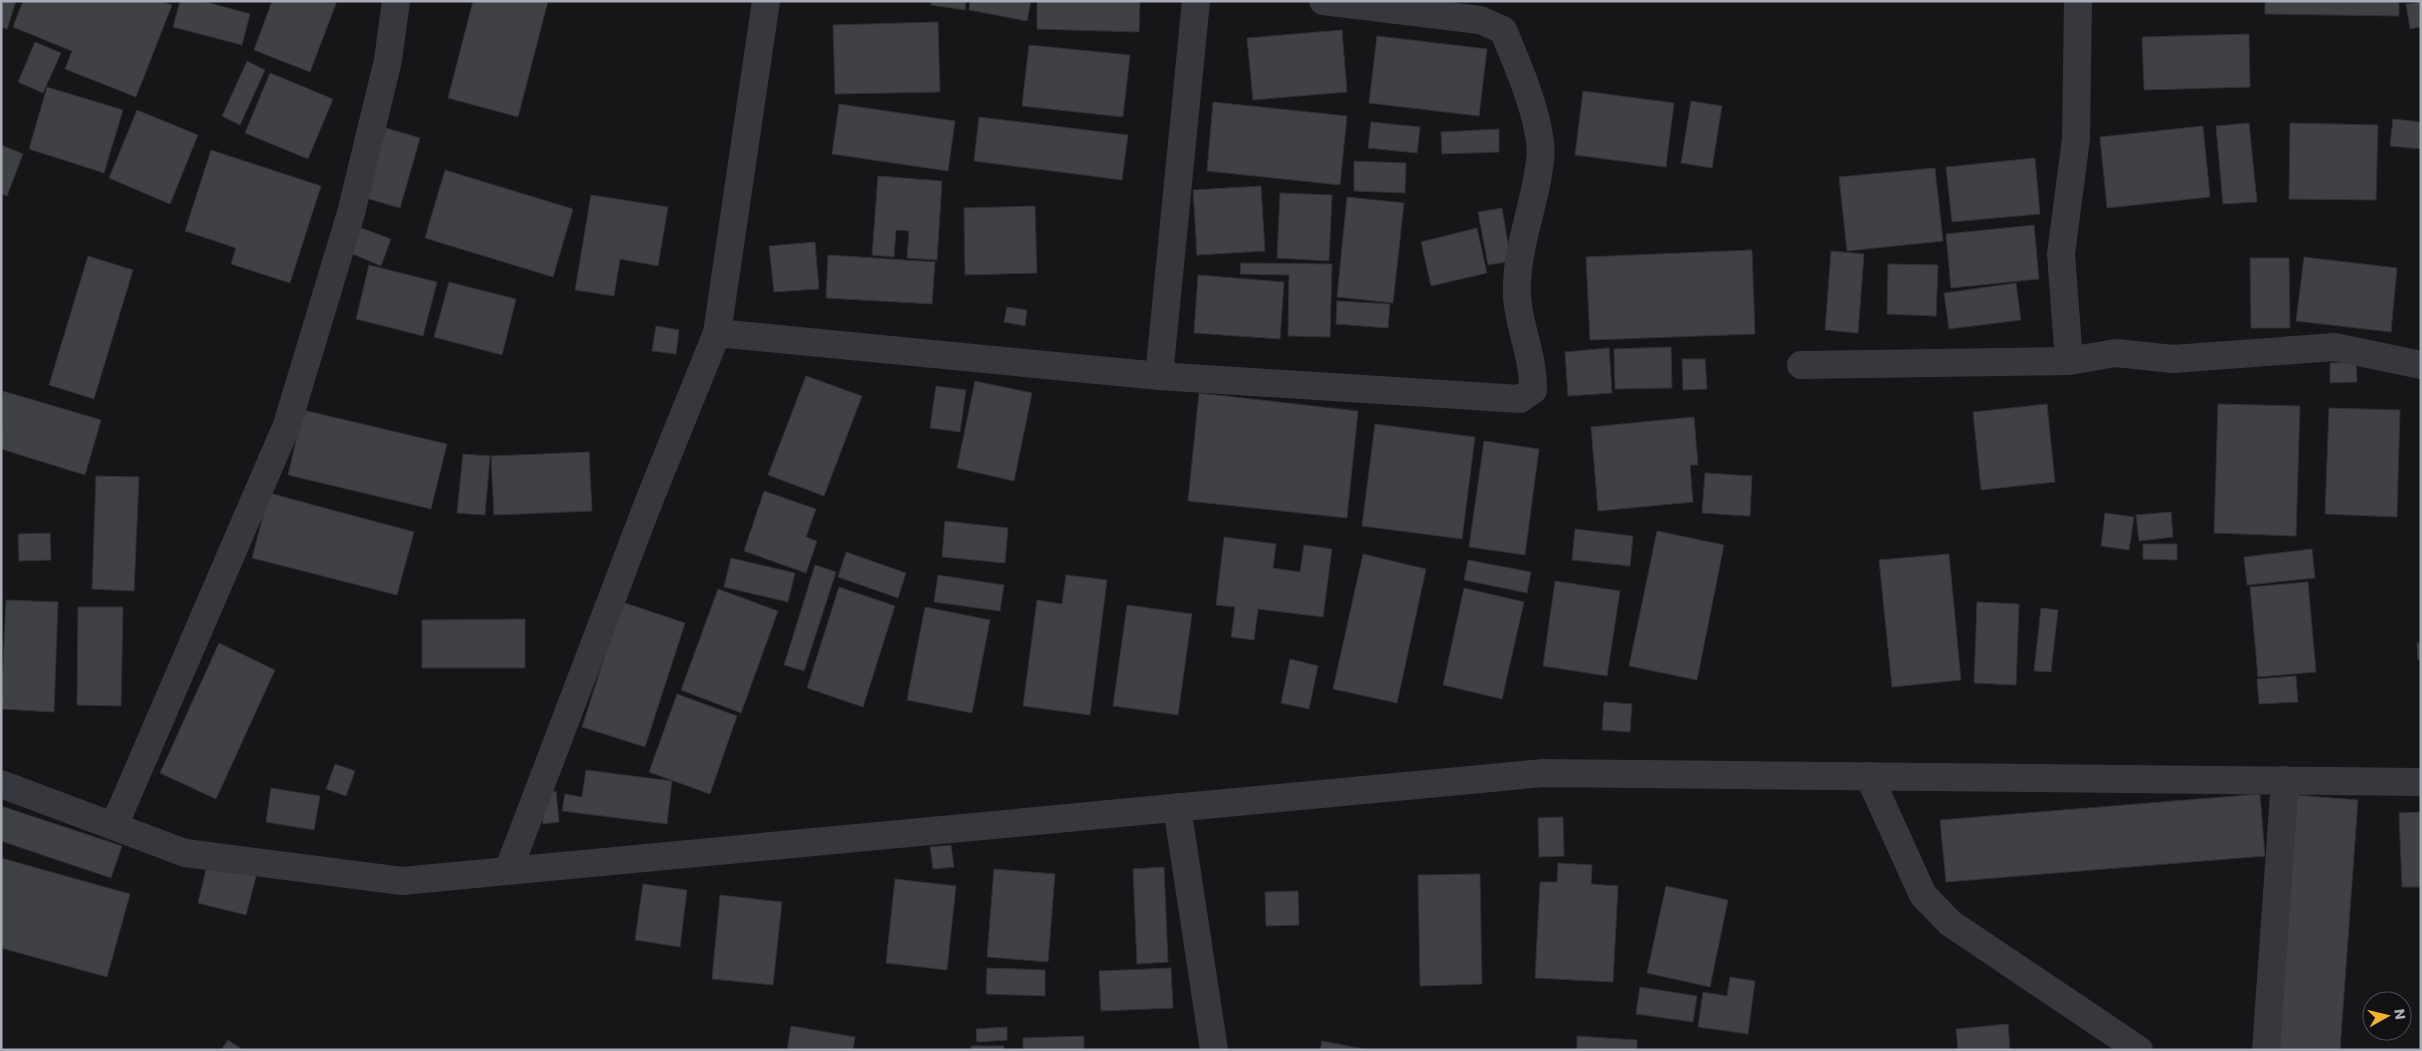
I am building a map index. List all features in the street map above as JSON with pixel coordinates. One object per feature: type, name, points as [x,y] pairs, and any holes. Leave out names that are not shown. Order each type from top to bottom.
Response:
[{"type":"street","points":[[114,826],[287,425],[351,213],[388,60],[396,1]]},
{"type":"street","points":[[508,871],[646,510],[717,333],[766,1]]},
{"type":"street","points":[[1159,376],[1196,1]]},
{"type":"street","points":[[717,333],[1159,376],[1520,399],[1533,390],[1534,373],[1517,297],[1520,252],[1541,160],[1538,127],[1503,30],[1480,20],[1323,1]]},
{"type":"street","points":[[2069,361],[2061,254],[2076,139],[2078,1]]},
{"type":"street","points":[[1801,364],[2069,361],[2116,353],[2173,359],[2335,347],[2421,366]]},
{"type":"street","points":[[1,784],[185,852],[402,881],[1543,773],[2421,782]]},
{"type":"street","points":[[1869,776],[1923,895],[1950,923],[2139,1050]]},
{"type":"street","points":[[2266,1050],[2285,780]]},
{"type":"street","points":[[1177,807],[1214,1050]]},
{"type":"building","points":[[1,1],[16,1],[7,29],[1,27]]},
{"type":"building","points":[[23,1],[162,1],[172,5],[136,97],[65,69],[72,51],[13,27]]},
{"type":"building","points":[[180,1],[203,1],[250,14],[242,45],[173,27]]},
{"type":"building","points":[[272,1],[337,1],[310,72],[254,50]]},
{"type":"building","points":[[473,1],[548,1],[518,117],[448,98]]},
{"type":"building","points":[[931,1],[966,1],[965,10],[931,5]]},
{"type":"building","points":[[970,1],[1031,1],[1027,21],[969,10]]},
{"type":"building","points":[[1037,1],[1140,1],[1139,32],[1037,29]]},
{"type":"building","points":[[2265,1],[2399,1],[2399,16],[2265,14]]},
{"type":"building","points":[[2421,2],[2421,27],[2410,29],[2406,4]]},
{"type":"building","points":[[938,22],[940,92],[835,94],[833,25]]},
{"type":"building","points":[[1342,30],[1347,92],[1253,100],[1247,38]]},
{"type":"building","points":[[2249,34],[2250,87],[2144,90],[2142,37]]},
{"type":"building","points":[[1377,36],[1487,49],[1479,116],[1369,103]]},
{"type":"building","points":[[35,42],[61,53],[43,93],[18,82]]},
{"type":"building","points":[[1029,45],[1130,55],[1123,117],[1022,106]]},
{"type":"building","points":[[247,61],[265,70],[240,125],[222,116]]},
{"type":"building","points":[[270,73],[333,99],[308,159],[245,133]]},
{"type":"building","points":[[47,87],[123,110],[104,173],[29,149]]},
{"type":"building","points":[[1583,91],[1674,103],[1666,167],[1575,155]]},
{"type":"building","points":[[1691,101],[1722,106],[1712,168],[1681,163]]},
{"type":"building","points":[[1213,102],[1347,116],[1340,185],[1207,171]]},
{"type":"building","points":[[839,104],[955,121],[948,171],[832,154]]},
{"type":"building","points":[[137,110],[198,135],[170,204],[109,178]]},
{"type":"building","points":[[979,117],[1128,135],[1122,180],[974,161]]},
{"type":"building","points":[[2393,119],[2421,122],[2421,149],[2390,146]]},
{"type":"building","points":[[1371,122],[1420,127],[1417,153],[1368,148]]},
{"type":"building","points":[[2249,123],[2257,202],[2223,204],[2216,126]]},
{"type":"building","points":[[2290,123],[2378,125],[2376,200],[2289,199]]},
{"type":"building","points":[[2203,126],[2210,197],[2107,208],[2100,137]]},
{"type":"building","points":[[386,128],[420,138],[400,208],[366,198]]},
{"type":"building","points":[[1499,129],[1499,152],[1442,154],[1441,132]]},
{"type":"building","points":[[1,145],[23,154],[7,196],[1,194]]},
{"type":"building","points":[[211,150],[321,186],[290,283],[231,264],[236,248],[185,231]]},
{"type":"building","points":[[2035,158],[2040,214],[1952,222],[1946,167]]},
{"type":"building","points":[[1354,161],[1406,163],[1405,193],[1354,191]]},
{"type":"building","points":[[1935,168],[1943,241],[1847,251],[1839,177]]},
{"type":"building","points":[[445,170],[573,209],[553,277],[425,238]]},
{"type":"building","points":[[878,176],[942,181],[937,260],[907,258],[909,231],[896,230],[894,257],[872,255]]},
{"type":"building","points":[[1261,186],[1265,251],[1197,255],[1193,190]]},
{"type":"building","points":[[1280,193],[1332,195],[1329,261],[1277,258]]},
{"type":"building","points":[[591,195],[668,207],[658,266],[620,259],[614,296],[575,290]]},
{"type":"building","points":[[1347,197],[1404,203],[1393,303],[1337,297]]},
{"type":"building","points":[[1035,206],[1037,273],[965,275],[964,208]]},
{"type":"building","points":[[1502,208],[1511,261],[1488,265],[1478,212]]},
{"type":"building","points":[[2034,225],[2039,279],[1951,288],[1946,234]]},
{"type":"building","points":[[356,226],[391,239],[381,266],[346,251]]},
{"type":"building","points":[[1477,228],[1487,273],[1431,286],[1421,242]]},
{"type":"building","points":[[815,242],[819,289],[774,292],[769,246]]},
{"type":"building","points":[[1752,250],[1755,334],[1590,340],[1586,257]]},
{"type":"building","points":[[1831,251],[1864,254],[1858,333],[1825,330]]},
{"type":"building","points":[[828,255],[935,262],[932,304],[826,298]]},
{"type":"building","points":[[88,256],[133,270],[94,399],[49,385]]},
{"type":"building","points":[[2304,257],[2397,268],[2391,332],[2296,321]]},
{"type":"building","points":[[2250,258],[2289,258],[2290,328],[2251,328]]},
{"type":"building","points":[[1241,263],[1332,264],[1330,337],[1288,336],[1289,275],[1240,274]]},
{"type":"building","points":[[1888,264],[1938,265],[1936,316],[1887,314]]},
{"type":"building","points":[[369,265],[437,282],[423,336],[356,319]]},
{"type":"building","points":[[1198,275],[1284,282],[1280,339],[1194,333]]},
{"type":"building","points":[[449,282],[516,299],[502,355],[434,337]]},
{"type":"building","points":[[2016,283],[2021,320],[1949,329],[1944,293]]},
{"type":"building","points":[[1337,301],[1390,304],[1388,328],[1336,324]]},
{"type":"building","points":[[1007,307],[1027,310],[1025,326],[1004,322]]},
{"type":"building","points":[[656,326],[679,330],[676,354],[652,351]]},
{"type":"building","points":[[1671,347],[1672,388],[1615,389],[1614,349]]},
{"type":"building","points":[[1609,348],[1612,393],[1568,396],[1565,352]]},
{"type":"building","points":[[1682,359],[1705,359],[1707,389],[1683,390]]},
{"type":"building","points":[[2356,362],[2357,382],[2330,383],[2330,363]]},
{"type":"building","points":[[806,376],[862,396],[824,496],[768,475]]},
{"type":"building","points":[[975,381],[1032,393],[1014,481],[957,468]]},
{"type":"building","points":[[936,386],[966,390],[960,432],[930,428]]},
{"type":"building","points":[[3,391],[101,420],[85,475],[1,449]]},
{"type":"building","points":[[1199,393],[1358,411],[1347,518],[1188,501]]},
{"type":"building","points":[[2047,404],[2055,482],[1981,490],[1973,412]]},
{"type":"building","points":[[2218,404],[2300,406],[2296,536],[2214,533]]},
{"type":"building","points":[[2329,408],[2400,410],[2397,517],[2325,514]]},
{"type":"building","points":[[303,410],[447,444],[431,509],[288,475]]},
{"type":"building","points":[[1694,417],[1698,465],[1690,465],[1693,502],[1598,511],[1591,427]]},
{"type":"building","points":[[1375,424],[1475,437],[1462,539],[1362,526]]},
{"type":"building","points":[[1484,441],[1539,449],[1525,555],[1469,547]]},
{"type":"building","points":[[589,452],[592,511],[494,515],[491,456]]},
{"type":"building","points":[[463,454],[490,456],[485,515],[457,513]]},
{"type":"building","points":[[1705,473],[1752,476],[1750,516],[1702,513]]},
{"type":"building","points":[[96,476],[139,477],[134,591],[92,589]]},
{"type":"building","points":[[764,491],[816,509],[806,537],[817,541],[806,573],[744,551]]},
{"type":"building","points":[[269,493],[414,532],[397,595],[252,558]]},
{"type":"building","points":[[2171,512],[2173,537],[2139,541],[2136,515]]},
{"type":"building","points":[[2105,513],[2134,517],[2129,550],[2101,546]]},
{"type":"building","points":[[945,521],[1008,528],[1005,563],[942,557]]},
{"type":"building","points":[[1575,529],[1633,536],[1630,566],[1572,560]]},
{"type":"building","points":[[1657,531],[1724,545],[1697,680],[1629,666]]},
{"type":"building","points":[[50,533],[51,560],[19,561],[18,534]]},
{"type":"building","points":[[1224,537],[1276,544],[1273,568],[1300,572],[1304,545],[1332,549],[1323,617],[1258,609],[1254,640],[1231,637],[1235,607],[1216,605]]},
{"type":"building","points":[[2143,544],[2177,544],[2177,560],[2143,559]]},
{"type":"building","points":[[2312,549],[2315,578],[2247,585],[2244,557]]},
{"type":"building","points":[[846,552],[906,573],[898,598],[838,577]]},
{"type":"building","points":[[1363,554],[1426,569],[1397,703],[1333,689]]},
{"type":"building","points":[[1949,554],[1961,680],[1892,687],[1879,560]]},
{"type":"building","points":[[731,558],[795,573],[788,602],[724,587]]},
{"type":"building","points":[[1468,560],[1531,572],[1527,593],[1464,580]]},
{"type":"building","points":[[815,565],[836,572],[804,671],[784,665]]},
{"type":"building","points":[[938,575],[1004,585],[1000,611],[934,602]]},
{"type":"building","points":[[1066,575],[1107,580],[1090,715],[1023,706],[1037,600],[1062,604]]},
{"type":"building","points":[[1555,581],[1620,591],[1607,676],[1543,666]]},
{"type":"building","points":[[2308,582],[2316,672],[2258,677],[2250,587]]},
{"type":"building","points":[[839,587],[895,606],[863,707],[807,688]]},
{"type":"building","points":[[1464,588],[1524,602],[1502,699],[1443,685]]},
{"type":"building","points":[[718,589],[778,611],[741,713],[681,690]]},
{"type":"building","points":[[6,600],[58,602],[54,712],[1,709]]},
{"type":"building","points":[[622,602],[685,623],[645,747],[582,727]]},
{"type":"building","points":[[1977,602],[2019,604],[2016,685],[1974,683]]},
{"type":"building","points":[[1127,605],[1192,614],[1178,715],[1113,706]]},
{"type":"building","points":[[78,607],[123,607],[121,706],[77,705]]},
{"type":"building","points":[[925,607],[990,620],[972,713],[907,700]]},
{"type":"building","points":[[2041,608],[2058,610],[2051,672],[2034,671]]},
{"type":"building","points":[[525,619],[525,668],[422,668],[422,620]]},
{"type":"building","points":[[219,643],[275,670],[216,799],[160,773]]},
{"type":"building","points":[[2417,643],[2421,643],[2421,660],[2418,660]]},
{"type":"building","points":[[1290,659],[1318,666],[1309,709],[1281,703]]},
{"type":"building","points":[[2296,676],[2298,702],[2259,704],[2257,679]]},
{"type":"building","points":[[677,694],[737,716],[710,794],[649,772]]},
{"type":"building","points":[[1604,702],[1632,704],[1630,732],[1602,730]]},
{"type":"building","points":[[335,764],[355,771],[346,796],[326,789]]},
{"type":"building","points":[[586,770],[672,781],[667,824],[562,811],[565,794],[582,797]]},
{"type":"building","points":[[271,788],[320,796],[314,830],[266,822]]},
{"type":"building","points":[[556,791],[559,822],[543,824],[541,793]]},
{"type":"building","points":[[2260,794],[2265,856],[1946,882],[1940,820]]},
{"type":"building","points":[[2294,795],[2358,800],[2340,1050],[2276,1050]]},
{"type":"building","points":[[1,806],[122,846],[111,878],[1,841]]},
{"type":"building","points":[[2421,812],[2421,887],[2402,887],[2399,813]]},
{"type":"building","points":[[1563,817],[1564,856],[1539,857],[1538,818]]},
{"type":"building","points":[[951,845],[954,867],[933,869],[930,847]]},
{"type":"building","points":[[1,858],[130,894],[107,977],[1,948]]},
{"type":"building","points":[[208,861],[257,873],[246,915],[198,903]]},
{"type":"building","points":[[1558,863],[1592,865],[1591,884],[1618,886],[1613,982],[1535,978],[1540,882],[1557,882]]},
{"type":"building","points":[[1164,867],[1168,962],[1137,964],[1133,869]]},
{"type":"building","points":[[994,869],[1055,874],[1048,962],[987,957]]},
{"type":"building","points":[[1480,874],[1482,984],[1420,986],[1418,875]]},
{"type":"building","points":[[895,879],[956,886],[947,970],[886,963]]},
{"type":"building","points":[[643,884],[687,890],[680,947],[635,940]]},
{"type":"building","points":[[1666,886],[1728,900],[1710,987],[1647,973]]},
{"type":"building","points":[[1298,891],[1299,925],[1266,926],[1265,892]]},
{"type":"building","points":[[720,895],[782,902],[773,985],[712,979]]},
{"type":"building","points":[[987,968],[1045,970],[1045,996],[986,994]]},
{"type":"building","points":[[1171,968],[1173,1008],[1101,1011],[1099,971]]},
{"type":"building","points":[[1730,977],[1755,981],[1748,1034],[1698,1027],[1703,992],[1727,996]]},
{"type":"building","points":[[1640,987],[1697,996],[1693,1022],[1636,1014]]},
{"type":"building","points":[[2008,1024],[2010,1050],[1958,1050],[1956,1029]]},
{"type":"building","points":[[791,1026],[855,1037],[853,1050],[787,1050]]},
{"type":"building","points":[[1007,1027],[1007,1040],[977,1042],[976,1029]]},
{"type":"building","points":[[1084,1036],[1084,1050],[1023,1050],[1023,1038]]},
{"type":"building","points":[[1577,1036],[1637,1040],[1637,1050],[1577,1050]]},
{"type":"building","points":[[228,1040],[243,1050],[221,1050]]},
{"type":"building","points":[[1322,1041],[1369,1050],[1320,1050]]},
{"type":"building","points":[[971,1046],[1004,1046],[1004,1050],[971,1050]]}]
